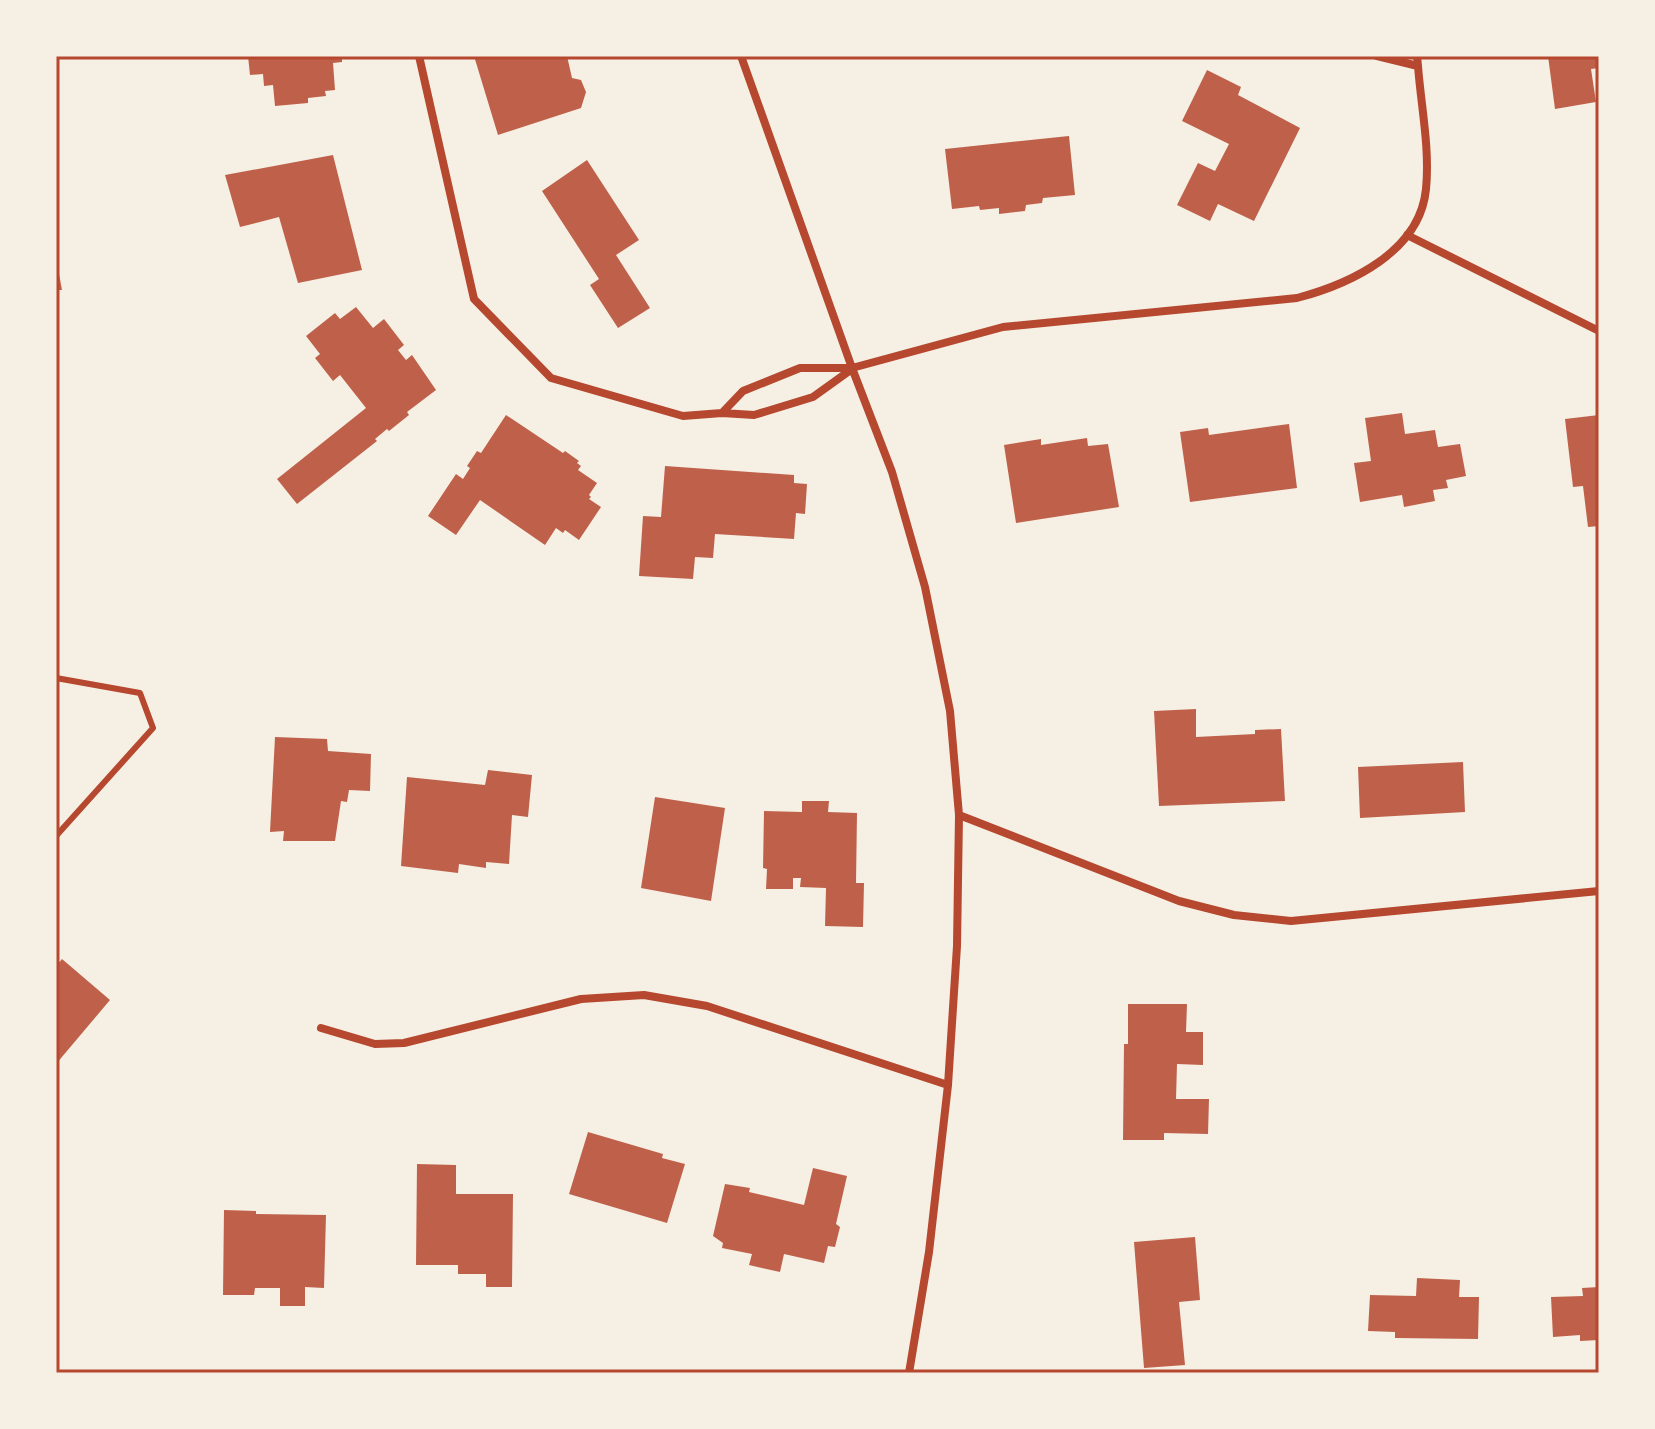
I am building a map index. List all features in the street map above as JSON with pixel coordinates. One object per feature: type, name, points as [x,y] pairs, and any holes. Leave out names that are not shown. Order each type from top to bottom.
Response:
[{"type":"street","points":[[419,56],[474,299],[551,378],[683,416],[722,413],[754,415],[813,397],[852,368]]},
{"type":"street","points":[[741,56],[892,472],[925,587],[950,711],[959,815],[957,946],[948,1085],[929,1252],[909,1373]]},
{"type":"street","points":[[722,413],[743,391],[800,368],[852,368],[1003,327],[1297,298],[1321,292],[1379,264],[1418,219],[1426,191],[1425,129],[1418,61],[1377,56]]},
{"type":"street","points":[[1407,235],[1599,331]]},
{"type":"street","points":[[959,815],[1179,901],[1234,915],[1291,921],[1599,891]]},
{"type":"street","points":[[321,1028],[375,1044],[404,1043],[581,999],[644,995],[707,1006],[948,1085]]},
{"type":"lane","points":[[56,678],[140,693],[153,728],[56,836]]},
{"type":"building","points":[[248,56],[342,56],[342,62],[333,63],[335,90],[325,91],[326,96],[308,98],[308,103],[275,106],[273,85],[264,86],[263,74],[250,75]]},
{"type":"building","points":[[474,56],[567,56],[572,78],[581,80],[586,92],[581,108],[498,135]]},
{"type":"building","points":[[1548,56],[1599,56],[1599,68],[1591,69],[1596,102],[1555,109]]},
{"type":"building","points":[[1207,70],[1241,87],[1238,95],[1300,128],[1254,221],[1218,204],[1210,221],[1177,205],[1198,163],[1215,171],[1229,144],[1182,121]]},
{"type":"building","points":[[1069,136],[1075,195],[1043,198],[1042,203],[1026,205],[1025,211],[999,214],[999,208],[980,210],[979,206],[952,209],[945,149]]},
{"type":"building","points":[[333,155],[362,270],[298,283],[279,217],[240,227],[225,175]]},
{"type":"building","points":[[587,160],[639,240],[616,255],[650,308],[618,328],[590,285],[599,279],[542,191]]},
{"type":"building","points":[[56,258],[62,290],[56,290]]},
{"type":"building","points":[[356,307],[373,328],[384,319],[404,345],[398,350],[406,360],[412,355],[436,390],[297,504],[277,479],[366,408],[340,375],[333,381],[315,358],[320,354],[306,336],[335,313],[340,319]]},
{"type":"building","points":[[1402,413],[1405,434],[1435,430],[1438,447],[1460,444],[1466,476],[1446,480],[1448,488],[1433,490],[1435,501],[1404,507],[1402,495],[1360,502],[1354,463],[1371,461],[1365,418]]},
{"type":"building","points":[[506,415],[579,461],[577,463],[581,466],[578,470],[597,483],[589,499],[601,507],[579,540],[556,528],[545,545],[480,500],[456,535],[428,516],[456,474],[463,479],[477,451],[481,453]]},
{"type":"building","points":[[1599,415],[1599,526],[1588,527],[1583,486],[1573,487],[1565,419]]},
{"type":"building","points":[[1289,424],[1297,488],[1190,502],[1180,432],[1208,428],[1209,435]]},
{"type":"building","points":[[1087,438],[1088,446],[1108,444],[1119,507],[1016,523],[1004,445],[1041,439],[1041,445]]},
{"type":"building","points":[[665,466],[794,475],[794,483],[807,484],[805,514],[796,513],[794,539],[715,534],[713,558],[695,557],[693,579],[639,576],[643,516],[661,517]]},
{"type":"building","points":[[1196,709],[1196,737],[1255,734],[1255,730],[1281,729],[1285,801],[1159,806],[1154,711]]},
{"type":"building","points":[[275,737],[327,739],[328,751],[371,754],[370,791],[349,790],[347,802],[341,801],[335,841],[283,841],[284,831],[270,832]]},
{"type":"building","points":[[1463,762],[1465,812],[1360,818],[1358,767]]},
{"type":"building","points":[[488,770],[532,775],[528,817],[512,815],[509,864],[486,862],[486,868],[459,864],[458,873],[401,866],[407,777],[485,785]]},
{"type":"building","points":[[655,797],[725,808],[711,901],[641,888]]},
{"type":"building","points":[[802,801],[829,801],[828,812],[857,813],[856,883],[864,883],[863,927],[825,926],[826,888],[800,887],[801,878],[793,878],[793,889],[766,889],[767,869],[763,868],[764,811],[802,812]]},
{"type":"building","points":[[62,959],[110,1000],[56,1064],[56,966]]},
{"type":"building","points":[[1128,1004],[1187,1004],[1186,1032],[1203,1032],[1203,1065],[1177,1064],[1176,1099],[1209,1099],[1208,1134],[1164,1133],[1164,1140],[1123,1140],[1124,1044],[1128,1044]]},
{"type":"building","points":[[588,1132],[663,1154],[662,1158],[685,1164],[667,1223],[569,1194]]},
{"type":"building","points":[[417,1164],[456,1165],[456,1194],[513,1194],[512,1287],[486,1287],[486,1274],[458,1274],[458,1265],[416,1265]]},
{"type":"building","points":[[813,1168],[847,1176],[836,1224],[840,1227],[835,1247],[828,1246],[824,1263],[784,1254],[780,1272],[749,1265],[752,1254],[722,1248],[723,1243],[713,1236],[725,1184],[750,1188],[749,1192],[804,1205]]},
{"type":"building","points":[[224,1210],[256,1211],[256,1214],[326,1215],[324,1288],[305,1287],[305,1306],[280,1306],[280,1288],[255,1288],[254,1295],[223,1295]]},
{"type":"building","points":[[1195,1237],[1200,1300],[1179,1302],[1185,1365],[1144,1368],[1134,1242]]},
{"type":"building","points":[[1417,1278],[1460,1280],[1459,1297],[1479,1297],[1478,1339],[1395,1338],[1395,1332],[1368,1331],[1370,1295],[1416,1296]]},
{"type":"building","points":[[1599,1287],[1599,1340],[1580,1341],[1580,1335],[1553,1337],[1551,1297],[1583,1296],[1582,1288]]}]
